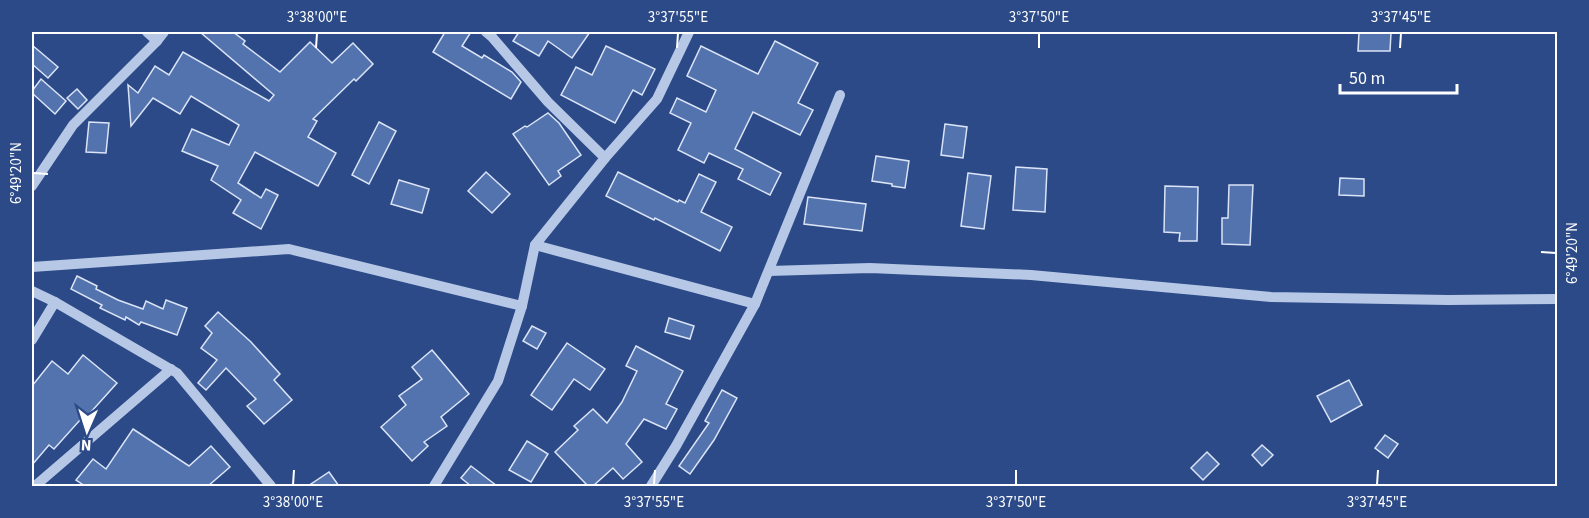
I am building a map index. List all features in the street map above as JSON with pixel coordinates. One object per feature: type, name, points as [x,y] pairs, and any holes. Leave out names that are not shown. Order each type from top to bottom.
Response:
[{"type":"street","points":[[32,186],[73,124],[161,36],[147,32]]},
{"type":"street","points":[[486,32],[548,102],[605,158]]},
{"type":"street","points":[[434,486],[498,381],[522,306],[536,244],[605,158],[657,99],[689,32]]},
{"type":"street","points":[[651,486],[676,446],[755,304],[840,95]]},
{"type":"street","points":[[536,244],[755,304]]},
{"type":"street","points":[[32,265],[73,265],[289,249],[522,306]]},
{"type":"street","points":[[769,271],[870,268],[1008,274],[1271,297],[1557,299]]},
{"type":"street","points":[[32,291],[177,373],[271,486]]},
{"type":"street","points":[[32,340],[55,302]]},
{"type":"street","points":[[35,486],[171,369]]},
{"type":"building","points":[[200,32],[233,32],[245,41],[243,44],[280,72],[310,42],[332,63],[353,43],[373,64],[313,119],[317,121],[308,137],[336,153],[318,186],[255,152],[238,183],[261,198],[266,189],[278,195],[261,229],[233,213],[241,200],[211,180],[218,166],[182,151],[192,129],[229,145],[239,125],[191,96],[180,114],[153,98],[131,126],[128,85],[138,93],[155,66],[169,75],[183,52],[269,101],[274,95]]},
{"type":"building","points":[[445,32],[471,32],[462,46],[482,58],[484,55],[512,72],[521,82],[511,99],[433,52]]},
{"type":"building","points":[[519,32],[590,32],[572,58],[548,41],[539,56],[513,41]]},
{"type":"building","points":[[1359,32],[1391,33],[1390,51],[1358,51]]},
{"type":"building","points":[[775,41],[818,63],[798,103],[813,110],[800,135],[753,112],[735,149],[781,173],[770,195],[738,179],[743,169],[709,153],[704,163],[678,150],[691,123],[670,113],[677,98],[706,112],[716,90],[687,76],[701,46],[758,74]]},
{"type":"building","points":[[32,45],[58,67],[48,78],[32,64]]},
{"type":"building","points":[[606,46],[655,69],[642,95],[633,90],[615,123],[561,95],[576,67],[592,75]]},
{"type":"building","points":[[41,79],[66,101],[55,114],[32,93]]},
{"type":"building","points":[[77,89],[87,100],[78,109],[67,98]]},
{"type":"building","points":[[548,113],[559,123],[581,155],[558,171],[561,176],[549,185],[513,134]]},
{"type":"building","points":[[89,122],[109,123],[106,153],[86,152]]},
{"type":"building","points":[[379,122],[396,131],[369,184],[352,175]]},
{"type":"building","points":[[945,124],[967,127],[963,158],[941,155]]},
{"type":"building","points":[[876,156],[909,161],[905,188],[872,181]]},
{"type":"building","points":[[1016,167],[1047,169],[1045,212],[1013,210]]},
{"type":"building","points":[[486,172],[510,194],[492,213],[468,191]]},
{"type":"building","points":[[618,172],[678,202],[679,200],[685,203],[699,174],[716,182],[701,212],[732,227],[720,251],[606,196]]},
{"type":"building","points":[[968,173],[991,176],[984,229],[961,226]]},
{"type":"building","points":[[1340,178],[1364,179],[1364,196],[1339,195]]},
{"type":"building","points":[[399,180],[429,189],[422,213],[391,204]]},
{"type":"building","points":[[1229,185],[1253,185],[1250,245],[1222,244],[1222,218],[1228,218]]},
{"type":"building","points":[[1165,186],[1198,187],[1197,241],[1179,241],[1180,233],[1164,232]]},
{"type":"building","points":[[808,197],[866,204],[862,231],[804,224]]},
{"type":"building","points":[[77,276],[118,300],[143,309],[146,301],[163,309],[166,300],[187,308],[177,335],[141,322],[139,325],[126,317],[125,320],[100,308],[102,305],[71,289]]},
{"type":"building","points":[[218,312],[251,342],[280,374],[274,380],[292,400],[264,424],[247,406],[256,399],[226,368],[206,390],[198,383],[217,360],[201,348],[212,333],[205,326]]},
{"type":"building","points":[[669,318],[694,326],[690,339],[665,332]]},
{"type":"building","points":[[532,326],[546,333],[537,349],[523,341]]},
{"type":"building","points":[[567,343],[605,369],[590,390],[574,379],[552,410],[531,395]]},
{"type":"building","points":[[636,346],[683,371],[666,404],[677,409],[666,429],[644,419],[626,444],[642,462],[623,479],[613,468],[593,486],[588,486],[555,452],[578,430],[574,426],[593,409],[607,423],[622,402],[637,371],[626,366]]},
{"type":"building","points":[[432,350],[469,394],[441,417],[447,426],[424,442],[428,446],[412,461],[381,427],[406,405],[399,396],[422,379],[412,367]]},
{"type":"building","points":[[83,355],[117,383],[82,422],[80,420],[54,449],[49,445],[32,465],[32,386],[52,361],[68,374]]},
{"type":"building","points":[[1349,380],[1362,405],[1331,422],[1317,396]]},
{"type":"building","points":[[722,390],[737,398],[714,440],[690,474],[679,466],[709,423],[705,421]]},
{"type":"building","points":[[133,429],[189,466],[211,446],[230,467],[208,486],[85,486],[76,480],[93,459],[106,469]]},
{"type":"building","points":[[1385,435],[1398,444],[1388,458],[1375,448]]},
{"type":"building","points":[[527,441],[548,454],[531,482],[509,470]]},
{"type":"building","points":[[1262,445],[1273,455],[1262,466],[1252,455]]},
{"type":"building","points":[[1207,452],[1219,464],[1203,480],[1191,468]]},
{"type":"building","points":[[471,466],[497,486],[471,486],[461,478]]},
{"type":"building","points":[[329,472],[339,486],[308,486]]}]
